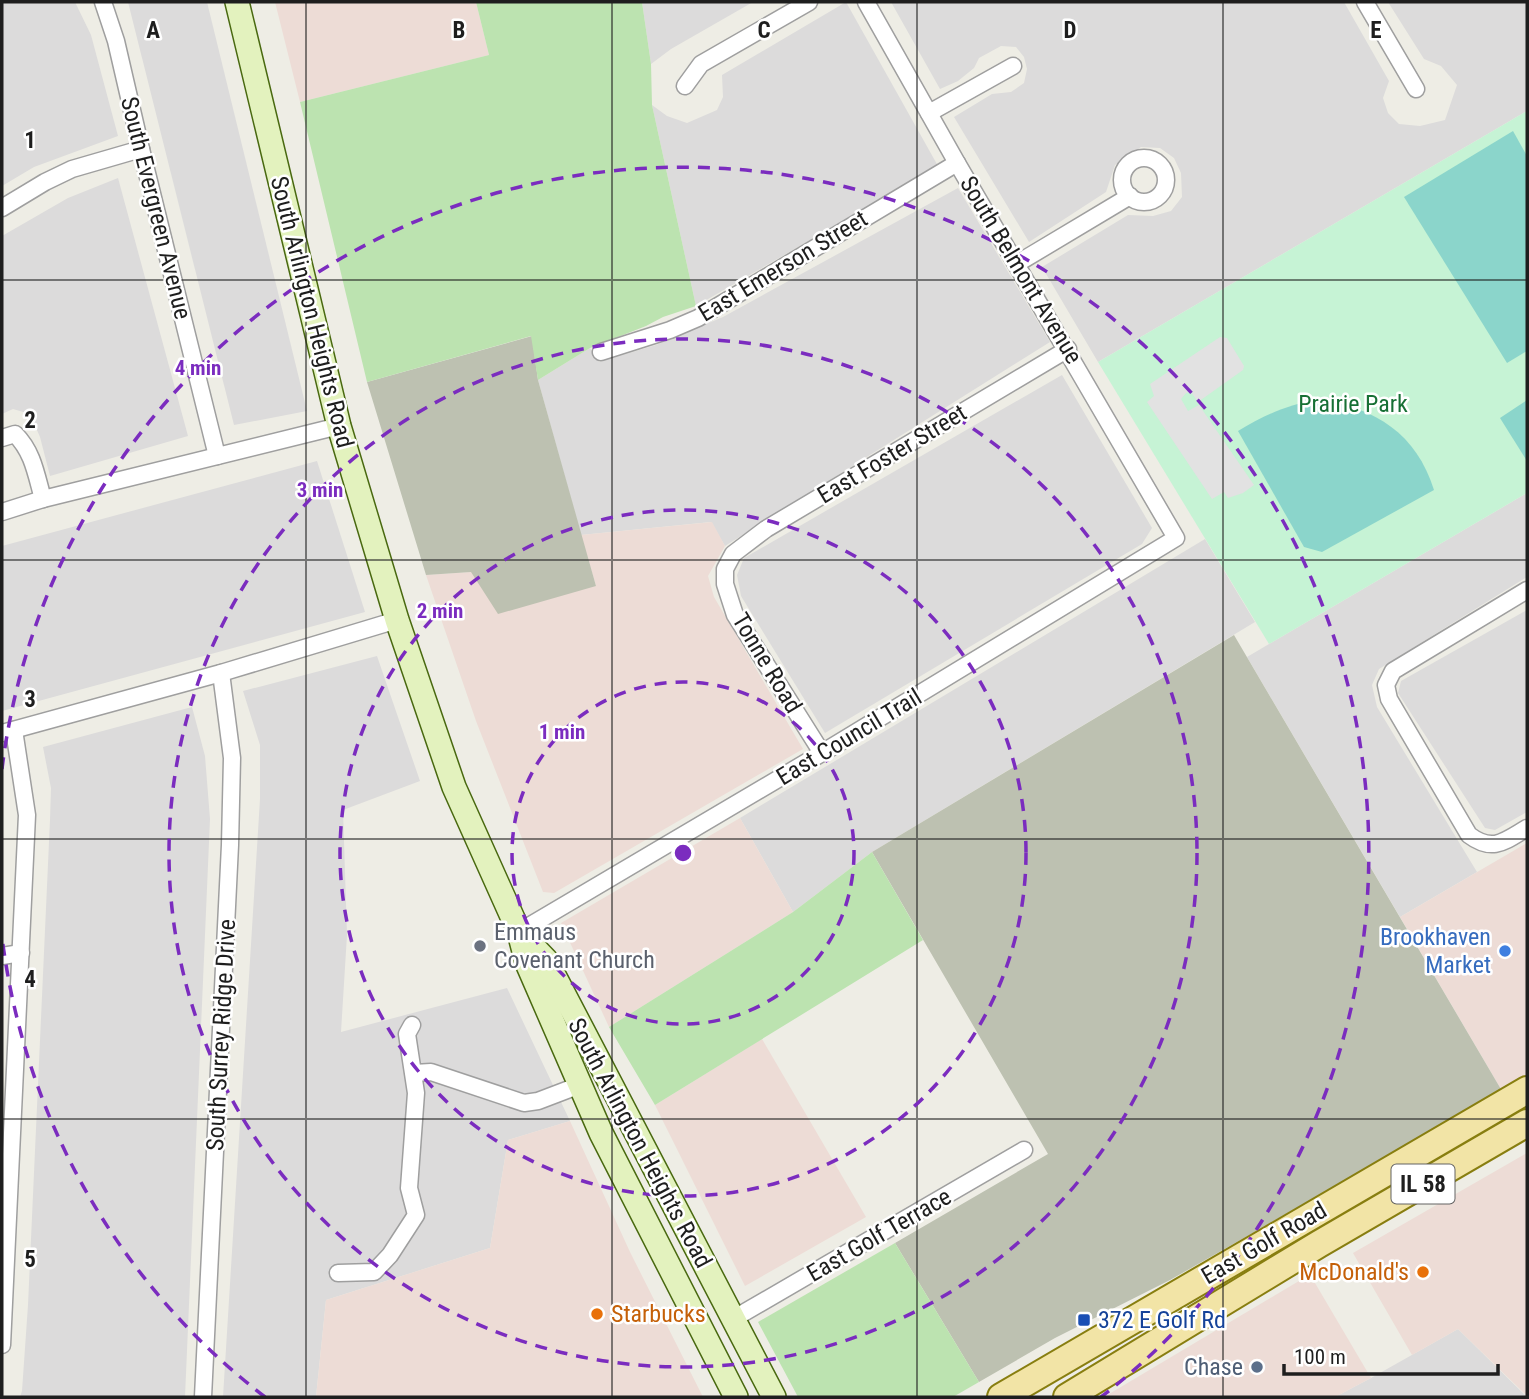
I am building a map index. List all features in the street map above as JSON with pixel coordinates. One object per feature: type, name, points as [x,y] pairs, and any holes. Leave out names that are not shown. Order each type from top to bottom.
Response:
[{"type":"main road","name":"South Arlington Heights Road","points":[[237,2],[339,426],[397,620],[454,787],[519,932],[527,963],[603,1139],[736,1397]]},
{"type":"main road","name":"South Arlington Heights Road","points":[[519,932],[546,960],[774,1397]]},
{"type":"main road","name":"East Golf Road","points":[[1001,1397],[1527,1090]]},
{"type":"main road","name":"East Golf Road","points":[[1067,1397],[1318,1244],[1527,1123]]},
{"type":"street","name":"South Evergreen Avenue","points":[[103,2],[116,41],[216,456]]},
{"type":"street","points":[[685,86],[701,64],[809,2]]},
{"type":"street","name":"South Belmont Avenue","points":[[866,2],[1177,538]]},
{"type":"street","points":[[1365,2],[1416,89]]},
{"type":"street","points":[[929,113],[1013,66]]},
{"type":"street","points":[[2,208],[72,169],[141,149]]},
{"type":"street","name":"East Emerson Street","points":[[601,352],[698,318],[957,163]]},
{"type":"street","points":[[1018,263],[1130,196]]},
{"type":"street","name":"East Foster Street","points":[[725,569],[733,554],[766,529],[1068,349]]},
{"type":"street","points":[[3,506],[43,499],[339,426]]},
{"type":"street","points":[[2,438],[15,434],[24,443],[32,455],[43,499]]},
{"type":"street","name":"East Council Trail","points":[[519,932],[1177,538]]},
{"type":"street","name":"Tonne Road","points":[[725,569],[725,584],[735,615],[822,753]]},
{"type":"street","points":[[1527,590],[1393,671],[1386,685],[1389,699],[1469,835],[1480,843],[1492,845],[1527,828]]},
{"type":"street","points":[[2,1345],[27,815],[8,732],[221,673],[397,620]]},
{"type":"street","name":"South Surrey Ridge Drive","points":[[203,1397],[230,845],[232,758],[221,673]]},
{"type":"street","points":[[2,956],[21,953]]},
{"type":"street","points":[[338,1273],[374,1272],[390,1255],[416,1215],[409,1188],[416,1093],[414,1073],[407,1050],[407,1034],[412,1025]]},
{"type":"street","points":[[414,1073],[431,1072],[524,1103],[538,1101],[580,1085]]},
{"type":"street","name":"East Golf Terrace","points":[[733,1320],[1024,1150]]},
{"type":"shaded area","points":[[75,2],[91,35],[118,136],[34,167],[2,186],[2,4]]},
{"type":"shaded area","points":[[128,2],[207,2],[307,411],[234,425]]},
{"type":"shaded area","points":[[275,2],[476,2],[489,55],[300,102]]},
{"type":"shaded area","points":[[642,2],[753,2],[671,49],[651,64]]},
{"type":"shaded area","points":[[846,2],[938,166],[696,306],[652,105],[667,116],[687,123],[717,110],[723,97],[722,75]]},
{"type":"shaded area","points":[[891,2],[1344,2],[1389,81],[1383,98],[1388,113],[1399,124],[1420,126],[1445,120],[1457,85],[1441,66],[1424,59],[1388,2],[1527,2],[1527,111],[1098,362],[1042,267],[1128,215],[1153,216],[1171,211],[1182,197],[1181,173],[1174,158],[1160,148],[1141,147],[1115,165],[1106,192],[1029,242],[954,117],[992,94],[1011,92],[1024,83],[1027,69],[1024,57],[1016,47],[1001,46],[979,58],[974,68],[958,81],[940,89]]},
{"type":"shaded area","points":[[1513,131],[1527,156],[1527,351],[1507,363],[1404,197]]},
{"type":"shaded area","points":[[118,178],[188,436],[50,476],[40,437],[30,414],[13,409],[2,414],[2,236],[68,198]]},
{"type":"shaded area","points":[[958,188],[1050,342],[725,546],[711,522],[581,535],[538,380],[590,348],[599,362],[656,345],[723,317]]},
{"type":"shaded area","points":[[532,336],[538,380],[596,586],[498,614],[471,572],[426,575],[367,382]]},
{"type":"shaded area","points":[[1220,337],[1227,338],[1244,366],[1243,370],[1198,402],[1191,392],[1181,399],[1188,411],[1199,405],[1254,485],[1243,493],[1228,498],[1224,492],[1212,499],[1147,402],[1154,396],[1150,384]]},
{"type":"shaded area","points":[[1062,375],[1152,528],[1142,544],[825,733],[741,596],[737,575],[744,558]]},
{"type":"shaded area","points":[[1320,399],[1359,409],[1391,427],[1416,453],[1434,490],[1322,552],[1304,547],[1238,431],[1277,411]]},
{"type":"shaded area","points":[[1527,400],[1527,461],[1500,418]]},
{"type":"shaded area","points":[[317,461],[365,612],[2,711],[2,546]]},
{"type":"shaded area","points":[[1527,493],[1527,577],[1379,669],[1372,685],[1377,707],[1477,872],[1400,917],[1247,657]]},
{"type":"shaded area","points":[[712,522],[725,546],[708,576],[714,597],[803,749],[554,893],[543,892],[476,721],[426,575],[471,572],[596,586],[581,535]]},
{"type":"shaded area","points":[[1205,539],[1255,622],[872,852],[793,912],[740,818]]},
{"type":"shaded area","points":[[1527,610],[1527,812],[1495,830],[1485,828],[1398,693],[1401,681]]},
{"type":"shaded area","points":[[1234,635],[1502,1091],[1170,1280],[1055,1338],[979,1382],[895,1243],[1048,1154],[872,852]]},
{"type":"shaded area","points":[[377,656],[420,781],[343,810],[347,935],[341,1032],[507,988],[570,1121],[508,1140],[490,1248],[326,1300],[316,1397],[223,1397],[260,799],[260,745],[243,691]]},
{"type":"shaded area","points":[[192,707],[205,756],[210,819],[185,1397],[20,1397],[28,1305],[50,820],[51,788],[43,747]]},
{"type":"shaded area","points":[[740,818],[793,912],[609,1027],[561,923]]},
{"type":"shaded area","points":[[1527,843],[1527,1076],[1502,1091],[1400,917]]},
{"type":"shaded area","points":[[762,1039],[866,1217],[745,1286],[655,1105]]},
{"type":"shaded area","points":[[570,1121],[630,1252],[703,1397],[316,1397],[326,1300],[490,1248],[508,1140]]},
{"type":"shaded area","points":[[1527,1153],[1527,1396],[1458,1329],[1412,1355],[1353,1253]]},
{"type":"shaded area","points":[[1299,1281],[1315,1283],[1371,1378],[1335,1397],[1104,1397]]},
{"type":"shaded area","points":[[1458,1329],[1527,1397],[1335,1397],[1371,1378]]},
{"type":"green space","points":[[476,2],[642,2],[651,64],[652,105],[696,306],[590,348],[538,380],[531,336],[367,382],[300,102],[489,55]]},
{"type":"green space","name":"Prairie Park","points":[[1527,111],[1527,493],[1269,644],[1098,362]]},
{"type":"green space","points":[[872,852],[923,940],[655,1105],[609,1027],[793,912]]},
{"type":"green space","points":[[895,1243],[979,1382],[953,1397],[798,1397],[758,1322]]},
{"type":"place","name":"Emmaus Covenant Church","points":[[480,946]]},
{"type":"place","name":"Brookhaven Market","points":[[1505,951]]},
{"type":"place","name":"McDonald's","points":[[1423,1272]]},
{"type":"place","name":"Starbucks","points":[[597,1314]]},
{"type":"place","name":"372 E Golf Rd","points":[[1084,1320]]},
{"type":"place","name":"Chase","points":[[1257,1367]]}]
